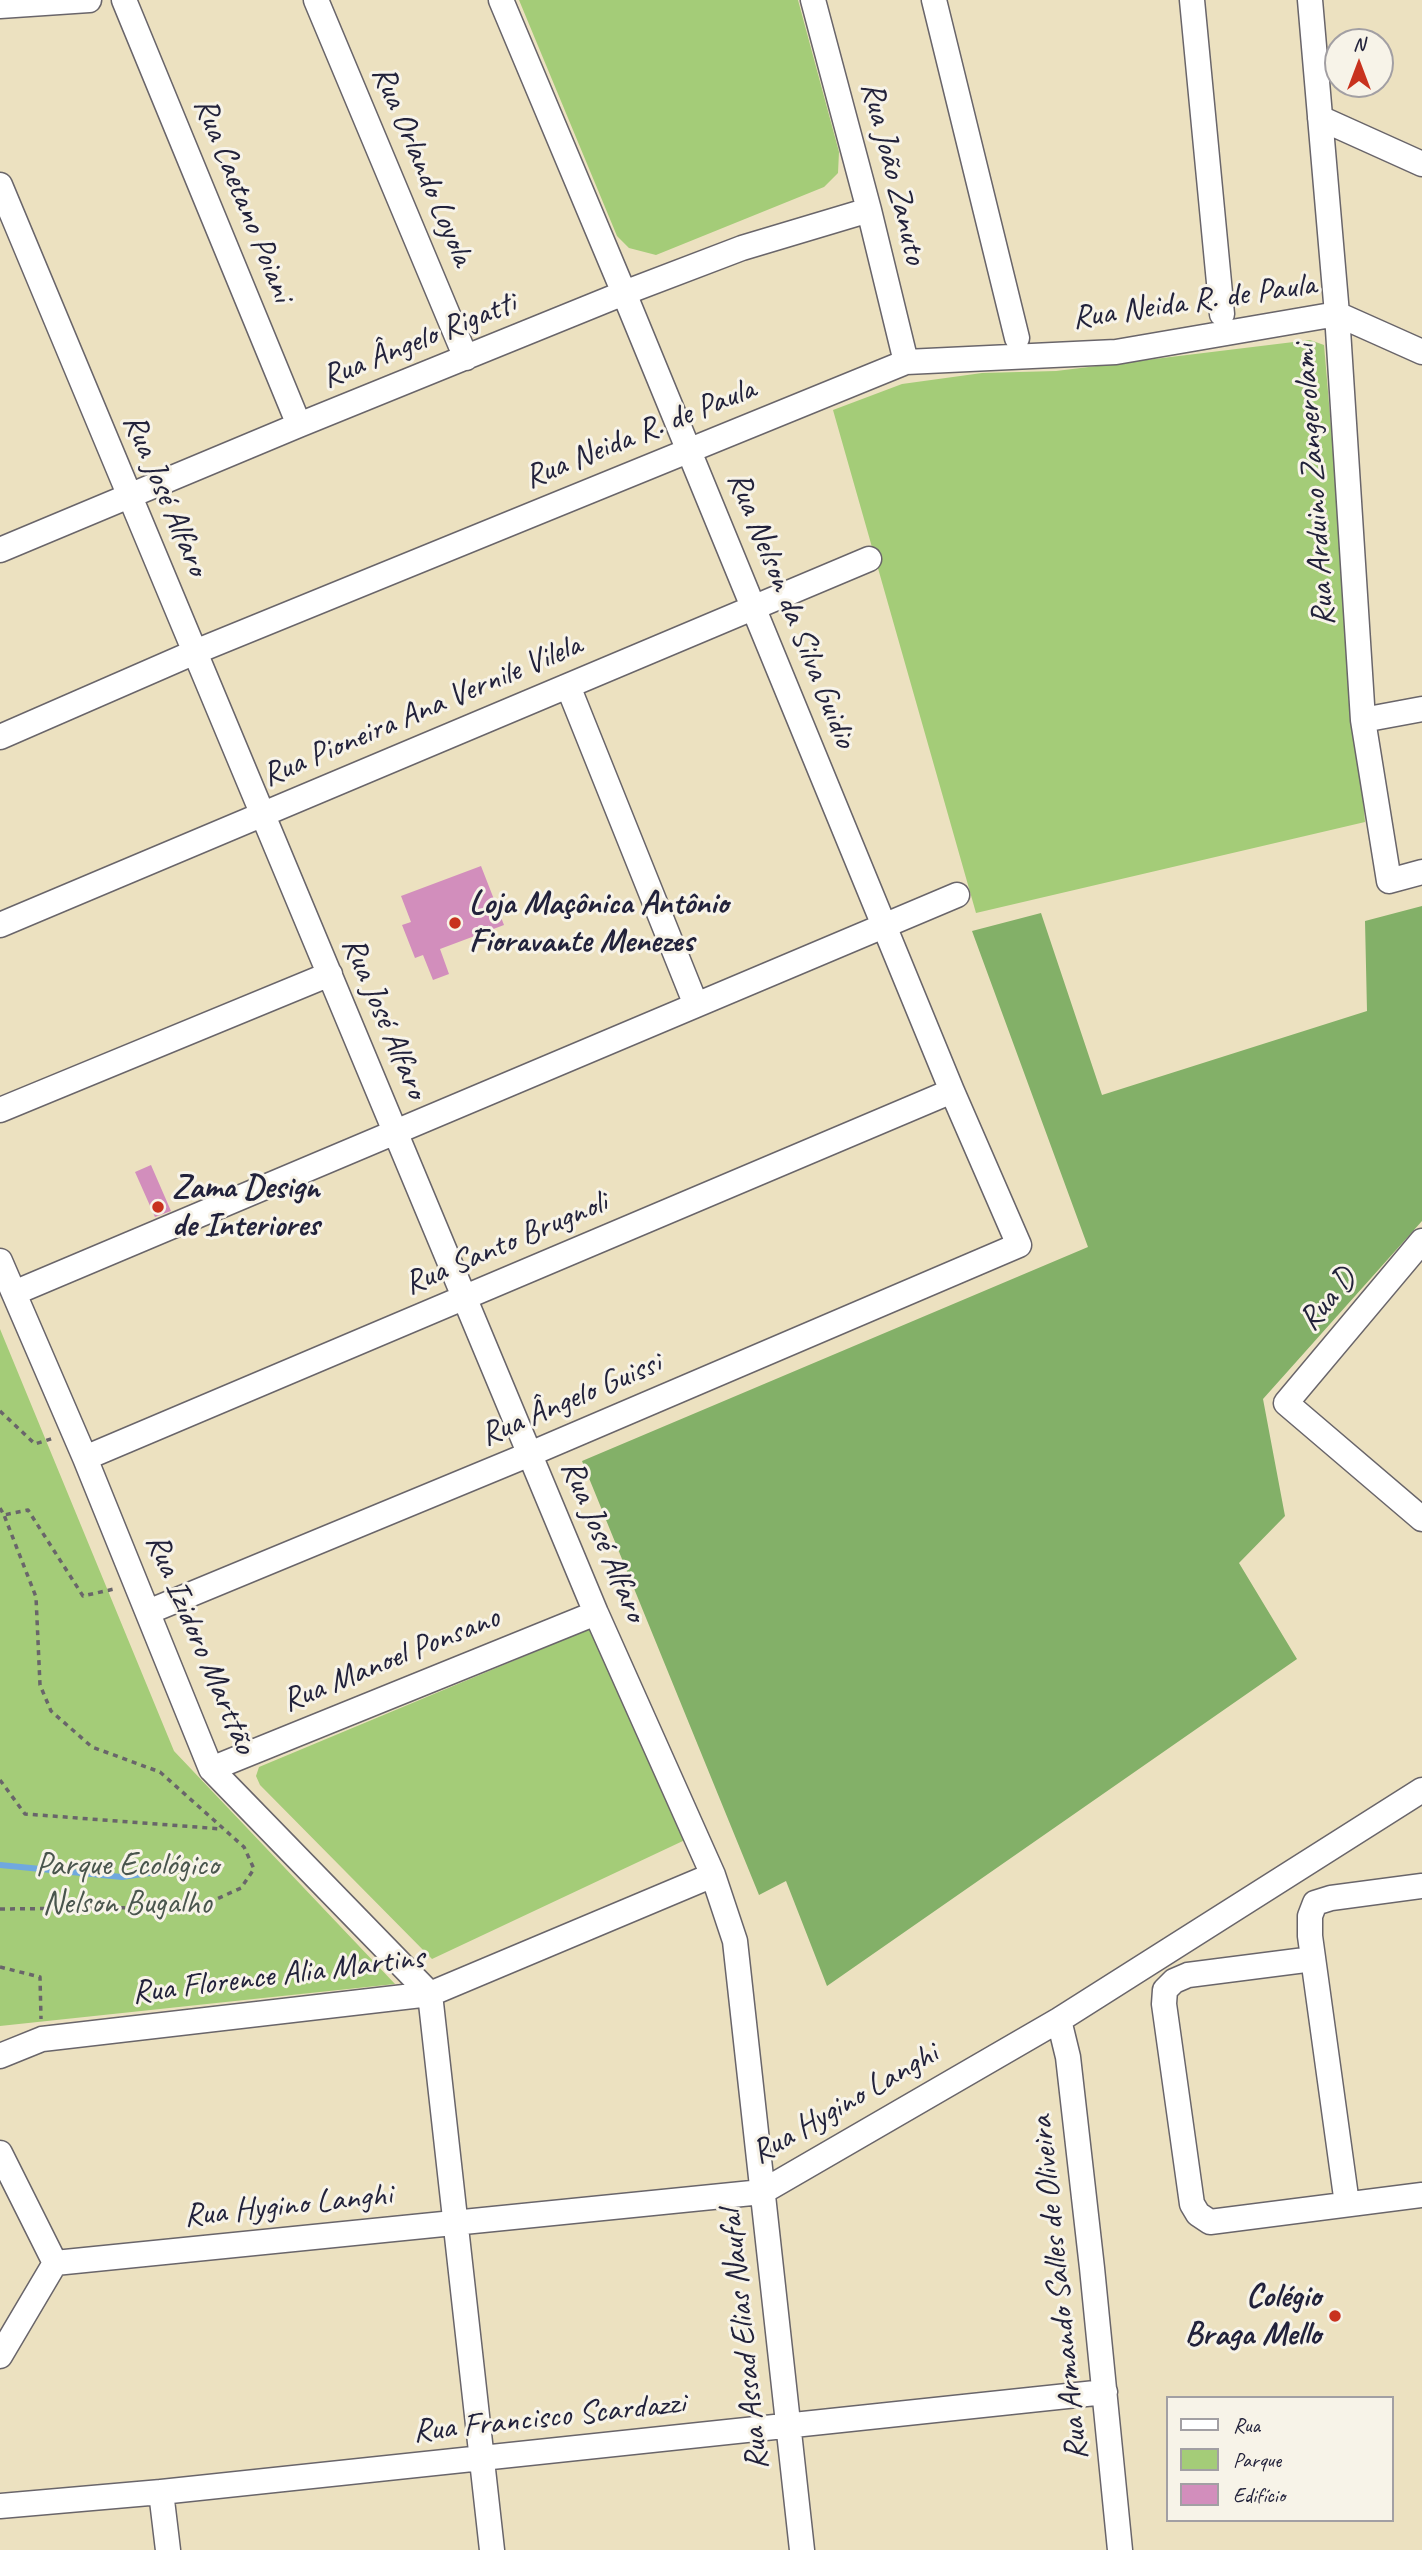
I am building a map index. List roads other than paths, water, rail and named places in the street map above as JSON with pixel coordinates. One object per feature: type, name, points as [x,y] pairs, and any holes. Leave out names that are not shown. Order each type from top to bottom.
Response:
[{"type":"street","points":[[0,6],[89,0]]},
{"type":"street","name":"Rua Caetano Poiani","points":[[124,0],[299,425]]},
{"type":"street","name":"Rua Orlando Loyola","points":[[316,0],[466,358]]},
{"type":"street","name":"Rua Nelson da Silva Guidio","points":[[501,0],[884,926],[1019,1245]]},
{"type":"street","name":"Rua João Zanuto","points":[[813,0],[906,362]]},
{"type":"street","points":[[934,0],[1017,338]]},
{"type":"street","points":[[1192,0],[1222,314]]},
{"type":"street","name":"Rua Arduino Zangerolami","points":[[1310,0],[1337,314],[1363,720],[1389,881],[1422,872]]},
{"type":"street","points":[[1320,118],[1422,164]]},
{"type":"street","name":"Rua José Alfaro","points":[[0,185],[6,215],[130,497],[596,1613],[713,1875]]},
{"type":"street","name":"Rua Ângelo Rigatti","points":[[0,550],[624,293],[742,248],[869,210]]},
{"type":"street","points":[[1337,314],[1422,352]]},
{"type":"street","name":"Rua Neida R. de Paula","points":[[0,737],[195,653],[906,362],[1116,352],[1337,314]]},
{"type":"street","name":"Rua Pioneira Ana Vernile Vilela","points":[[0,925],[869,559]]},
{"type":"street","points":[[568,686],[696,1005]]},
{"type":"street","points":[[1363,720],[1422,709]]},
{"type":"street","points":[[14,1293],[957,895]]},
{"type":"street","points":[[0,1110],[330,974]]},
{"type":"street","name":"Rua Santo Brugnoli","points":[[85,1458],[953,1091]]},
{"type":"street","name":"Rua D","points":[[1422,1241],[1286,1403],[1422,1519]]},
{"type":"street","name":"Rua Ângelo Guissi","points":[[148,1612],[530,1454],[1019,1245]]},
{"type":"street","name":"Rua Izidoro Marttão","points":[[0,1261],[74,1431],[211,1769],[430,1994]]},
{"type":"street","name":"Rua Manoel Ponsano","points":[[211,1769],[596,1613]]},
{"type":"street","name":"Rua Hygino Langhi","points":[[55,2263],[762,2192],[1059,2020],[1421,1794]]},
{"type":"street","name":"Rua Florence Alia Martins","points":[[0,2056],[42,2039],[430,1994],[713,1875]]},
{"type":"street","name":"Rua Assad Elias Naufal","points":[[713,1875],[735,1941],[802,2550]]},
{"type":"street","points":[[1347,2204],[1310,1936],[1310,1916],[1315,1903],[1331,1898],[1422,1886]]},
{"type":"street","points":[[1313,1959],[1188,1975],[1174,1981],[1165,1990],[1164,2004],[1192,2204],[1198,2214],[1210,2222],[1422,2195]]},
{"type":"street","points":[[430,1994],[492,2550]]},
{"type":"street","name":"Rua Armando Salles de Oliveira","points":[[1059,2020],[1068,2057],[1120,2550]]},
{"type":"street","points":[[0,2153],[55,2263],[0,2356]]},
{"type":"street","name":"Rua Francisco Scardazzi","points":[[0,2506],[161,2493],[1105,2392]]},
{"type":"street","points":[[161,2493],[169,2550]]},
{"type":"waterway","points":[[0,1865],[122,1877],[212,1864]]},
{"type":"place","name":"Loja Maçônica Antônio Fioravante Menezes","points":[[455,923]]},
{"type":"place","name":"Zama Design de Interiores","points":[[158,1207]]},
{"type":"place","name":"Colégio Braga Mello","points":[[1335,2316]]},
{"type":"park label","name":"Parque Ecológico Nelson Bugalho","points":[[127,1885]]}]
